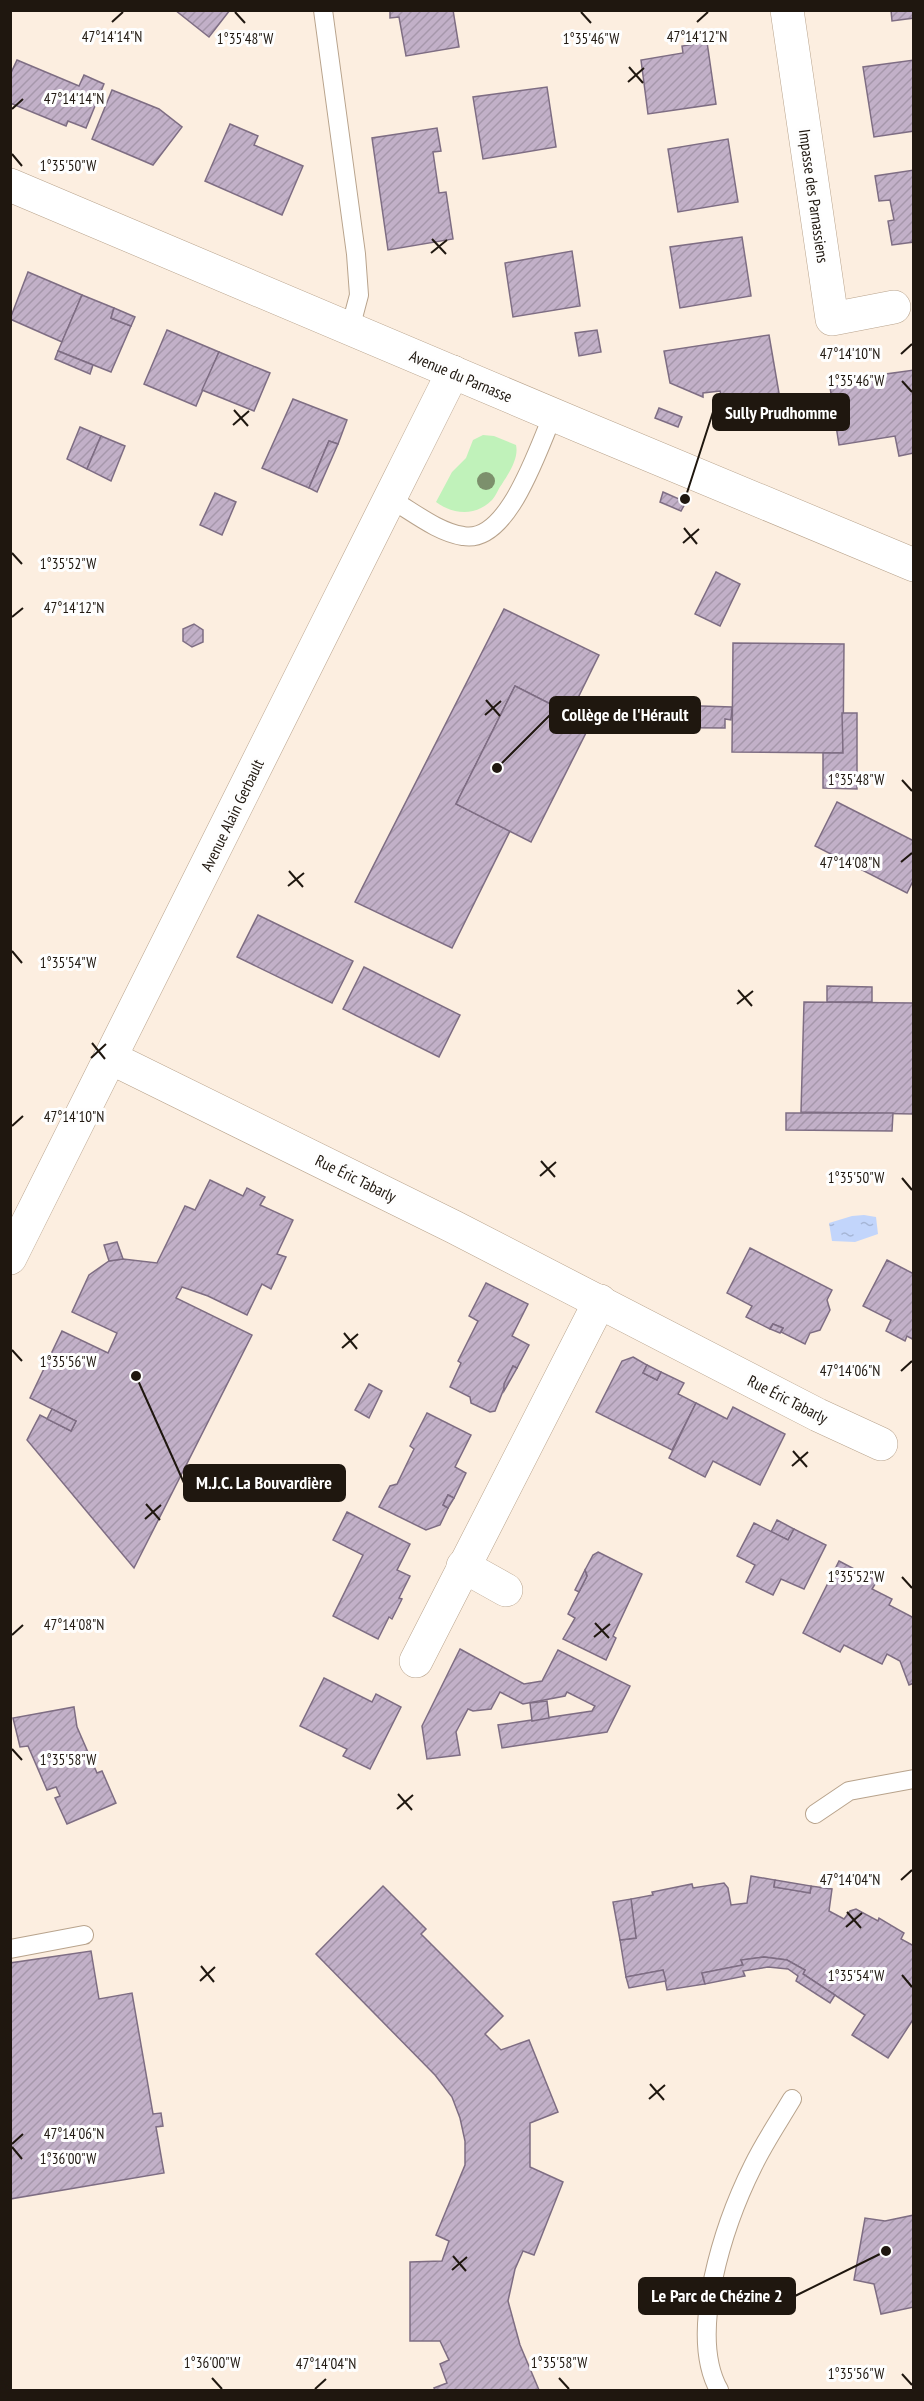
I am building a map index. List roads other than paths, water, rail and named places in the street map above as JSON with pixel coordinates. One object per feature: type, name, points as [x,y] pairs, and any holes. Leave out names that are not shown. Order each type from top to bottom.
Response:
[{"type":"street","name":"Impasse des Parnassiens","points":[[787,10],[832,319],[894,307]]},
{"type":"street","name":"Avenue du Parnasse","points":[[10,185],[914,565]]},
{"type":"street","name":"Avenue Alain Gerbault","points":[[10,1258],[453,372]]},
{"type":"street","name":"Rue Éric Tabarly","points":[[111,1058],[600,1301],[818,1415],[881,1444]]},
{"type":"street","points":[[416,1661],[600,1301]]},
{"type":"street","points":[[463,1566],[506,1590]]},
{"type":"lane","points":[[323,10],[356,254],[359,296],[350,329]]},
{"type":"lane","points":[[389,498],[444,530],[463,536],[479,537],[496,525],[512,507],[553,415]]},
{"type":"lane","points":[[814,1814],[849,1791],[914,1779]]},
{"type":"lane","points":[[10,1949],[84,1935]]},
{"type":"lane","points":[[719,2391],[710,2366],[706,2340],[717,2264],[733,2211],[753,2165],[792,2099]]},
{"type":"water","points":[[864,1215],[876,1217],[878,1234],[855,1242],[832,1241],[829,1223]]},
{"type":"place","name":"Sully Prudhomme","points":[[685,499]]},
{"type":"place","name":"Collège de l'Hérault","points":[[497,768]]},
{"type":"place","name":"M.J.C. La Bouvardière","points":[[136,1376]]},
{"type":"place","name":"Le Parc de Chézine 2","points":[[886,2251]]}]
